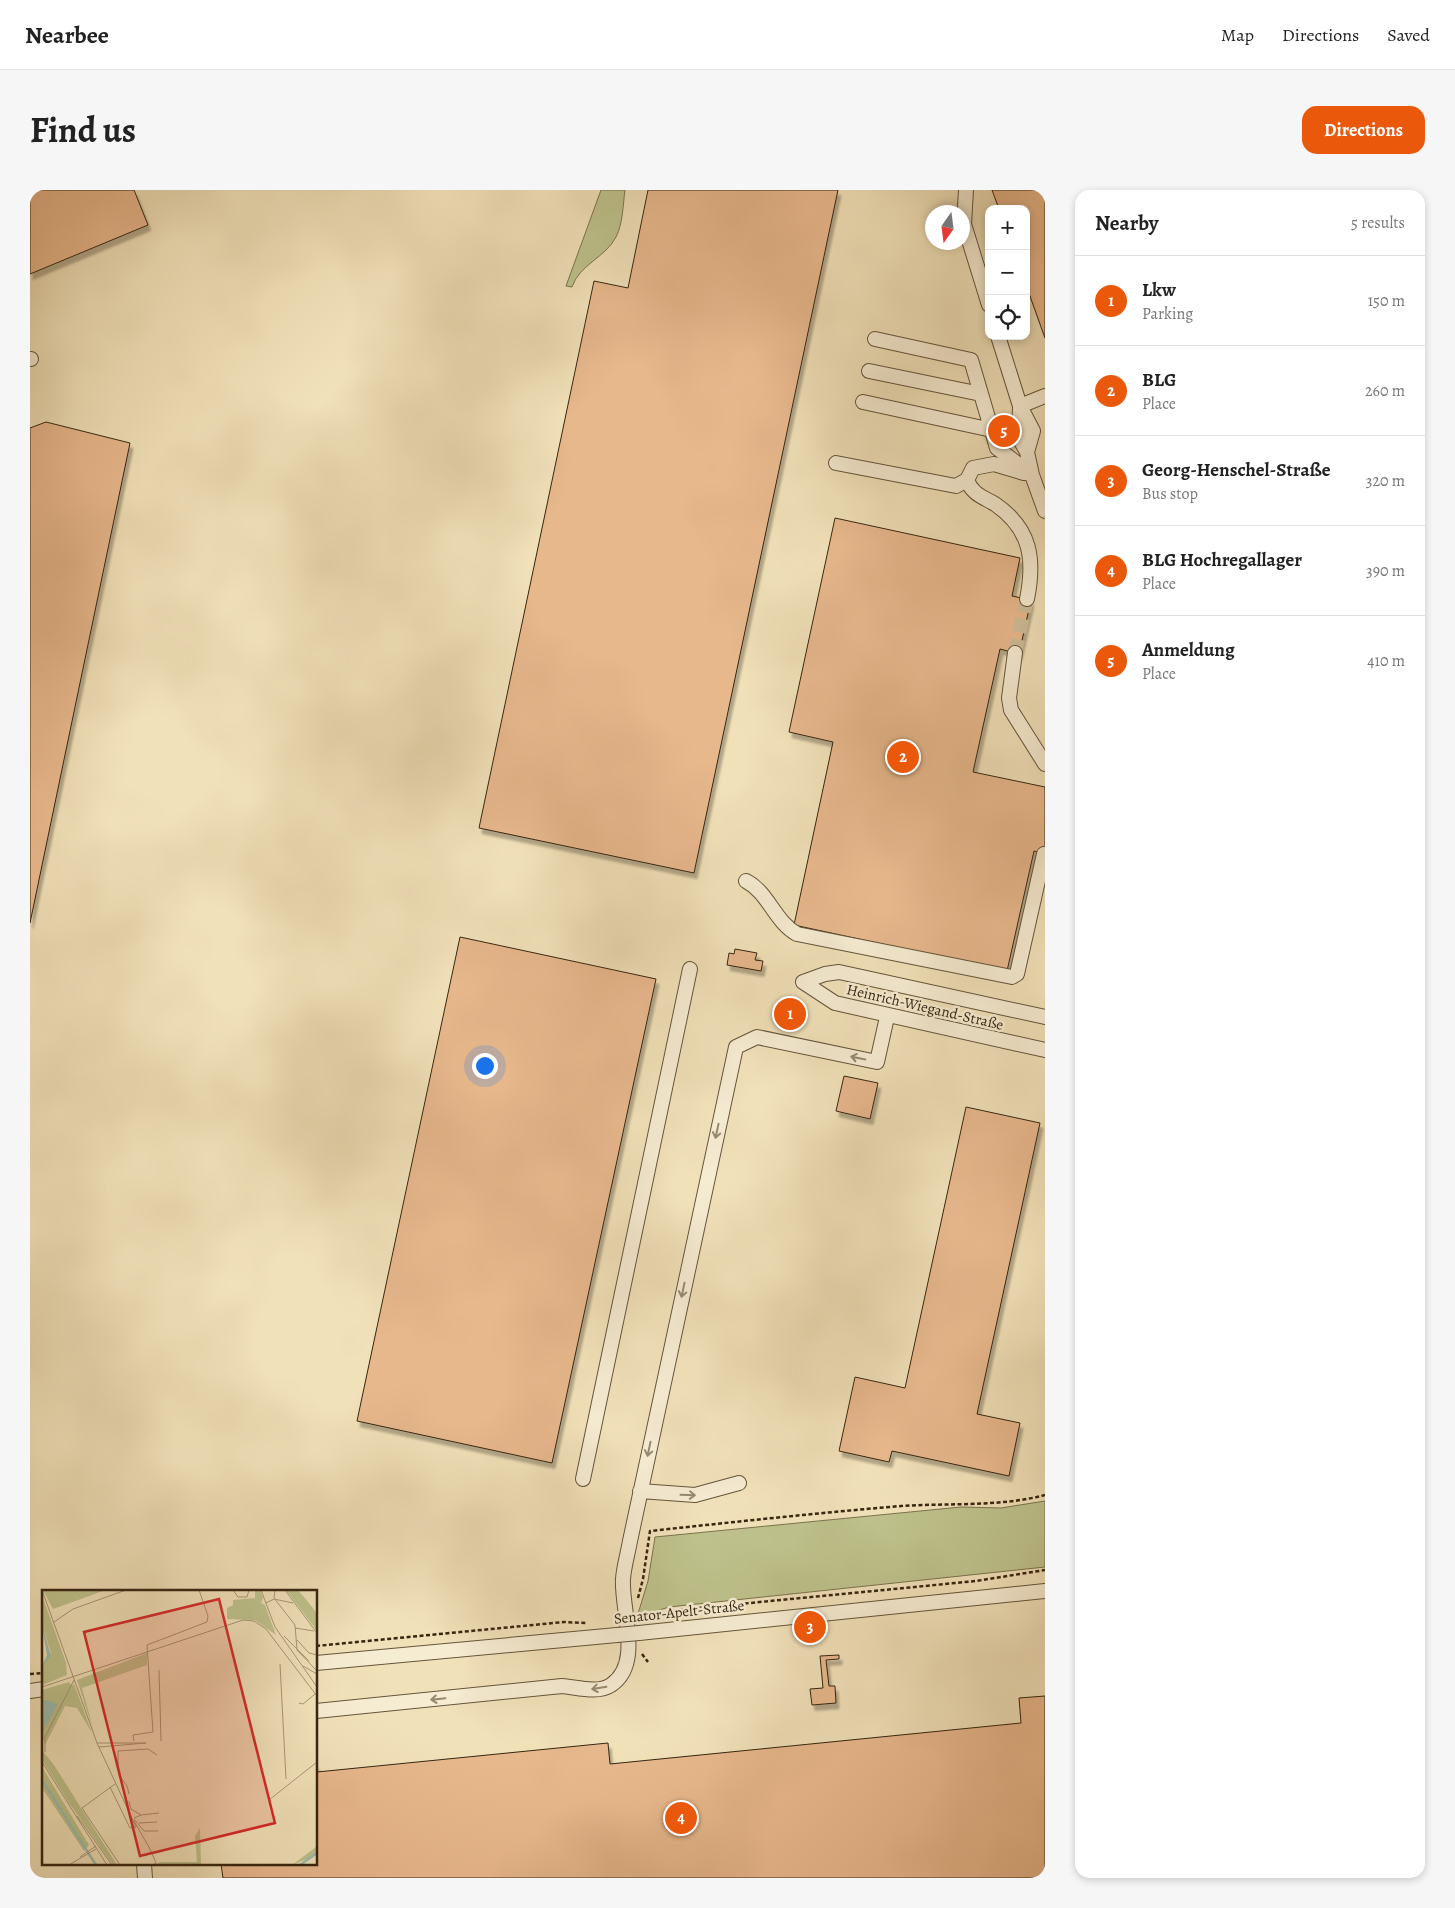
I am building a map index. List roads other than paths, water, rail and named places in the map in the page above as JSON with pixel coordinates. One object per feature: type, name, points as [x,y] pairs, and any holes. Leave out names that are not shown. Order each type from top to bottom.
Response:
[{"type":"street","points":[[966,190],[964,224],[986,295]]},
{"type":"street","points":[[875,339],[972,360],[997,448],[1032,475]]},
{"type":"street","points":[[999,340],[1020,406],[1033,431],[1027,452],[1032,475],[1045,510]]},
{"type":"street","points":[[869,370],[981,394]]},
{"type":"street","points":[[1020,406],[1045,396]]},
{"type":"street","points":[[863,402],[992,430]]},
{"type":"street","points":[[836,463],[956,486],[967,480],[973,468],[994,464],[1032,475]]},
{"type":"street","points":[[967,480],[970,488],[976,494],[996,505],[1015,521],[1026,539],[1031,557],[1032,575],[1027,599]]},
{"type":"street","points":[[1015,653],[1009,698],[1011,710],[1045,764]]},
{"type":"street","points":[[746,881],[754,885],[788,930],[797,934],[1012,978],[1016,974],[1044,854]]},
{"type":"street","points":[[583,1479],[690,969]]},
{"type":"street","name":"Heinrich-Wiegand-Straße","points":[[1045,1017],[839,972],[825,974],[803,982],[834,1003],[887,1017],[1045,1050]]},
{"type":"street","points":[[318,1711],[562,1686],[594,1690],[610,1686],[621,1676],[634,1653],[623,1580],[640,1491],[736,1047],[757,1037],[877,1062],[887,1017]]},
{"type":"street","points":[[640,1491],[695,1495],[739,1483]]},
{"type":"street","name":"Senator-Apelt-Straße","points":[[318,1663],[639,1633],[1045,1591]]},
{"type":"tunnel","points":[[1015,653],[1027,599]]},
{"type":"place","name":"Anmeldung","points":[[1004,431]]},
{"type":"place","name":"BLG","points":[[903,757]]},
{"type":"place","name":"Lkw","points":[[790,1014]]},
{"type":"place","name":"Georg-Henschel-Straße","points":[[810,1627]]},
{"type":"place","name":"BLG Hochregallager","points":[[681,1818]]}]
